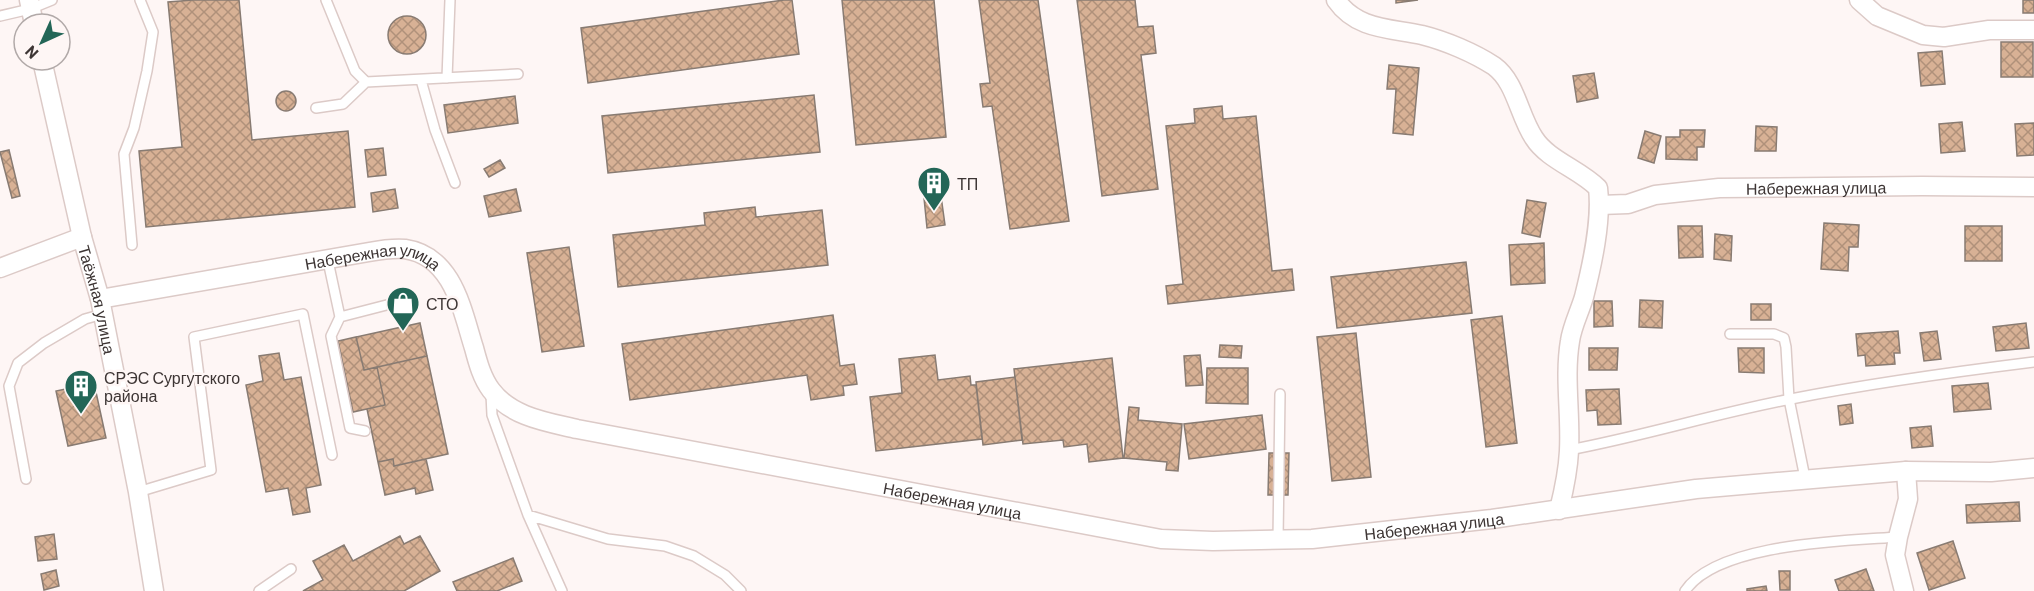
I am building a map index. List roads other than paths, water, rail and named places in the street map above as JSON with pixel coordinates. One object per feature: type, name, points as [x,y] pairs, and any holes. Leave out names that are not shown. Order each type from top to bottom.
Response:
[{"type":"street","points":[[1336,0],[1344,11],[1358,20],[1376,27],[1425,36],[1461,50],[1496,68],[1511,87],[1534,138],[1547,153],[1571,167],[1598,188],[1600,205],[1584,296],[1570,339],[1567,375],[1569,450],[1566,480],[1559,510]]},
{"type":"street","points":[[1859,0],[1877,16],[1923,35],[1944,37],[1989,30],[2034,30]]},
{"type":"street","points":[[45,72],[82,237]]},
{"type":"street","name":"Набережная улица","points":[[1600,205],[1628,204],[1655,195],[1719,188],[2034,187]]},
{"type":"street","name":"Таёжная улица","points":[[0,268],[82,237],[101,306],[138,492],[154,591]]},
{"type":"street","name":"Набережная улица","points":[[101,306],[369,252],[405,249],[422,254],[437,264],[449,278],[458,297],[481,373],[491,391],[506,405],[522,415],[567,427],[1161,538],[1213,541],[1312,539],[1405,530],[1696,489],[1805,478],[1906,471],[1991,472],[2034,468]]},
{"type":"street","points":[[1904,591],[1895,555],[1908,500],[1906,471]]},
{"type":"lane","points":[[0,16],[31,11],[52,0]]},
{"type":"lane","points":[[132,245],[124,154],[140,105],[153,32],[140,0]]},
{"type":"lane","points":[[326,0],[355,71],[366,82]]},
{"type":"lane","points":[[447,78],[450,0]]},
{"type":"lane","points":[[316,108],[343,104],[366,82],[518,74]]},
{"type":"lane","points":[[421,80],[435,130],[455,183]]},
{"type":"lane","points":[[328,261],[340,317],[331,336],[350,428],[365,431]]},
{"type":"lane","points":[[340,317],[406,300]]},
{"type":"lane","points":[[26,479],[9,386],[18,363],[101,306]]},
{"type":"lane","points":[[138,492],[211,470],[194,337],[303,314],[332,455]]},
{"type":"lane","points":[[1730,334],[1774,334],[1784,338],[1789,399],[1805,478]]},
{"type":"lane","points":[[1569,450],[1617,441],[1789,399],[1937,374],[2034,362]]},
{"type":"lane","points":[[491,391],[492,415],[528,515],[562,591]]},
{"type":"lane","points":[[1278,540],[1280,394]]},
{"type":"lane","points":[[528,515],[608,539],[665,546],[694,556],[725,575],[741,591]]},
{"type":"lane","points":[[1685,591],[1688,586],[1708,571],[1741,557],[1786,546],[1898,537]]},
{"type":"lane","points":[[259,591],[291,569]]},
{"type":"place","name":"ТП","points":[[934,212]]},
{"type":"place","name":"СТО","points":[[403,332]]},
{"type":"place","name":"СРЭС Сургутского района","points":[[81,415]]}]
